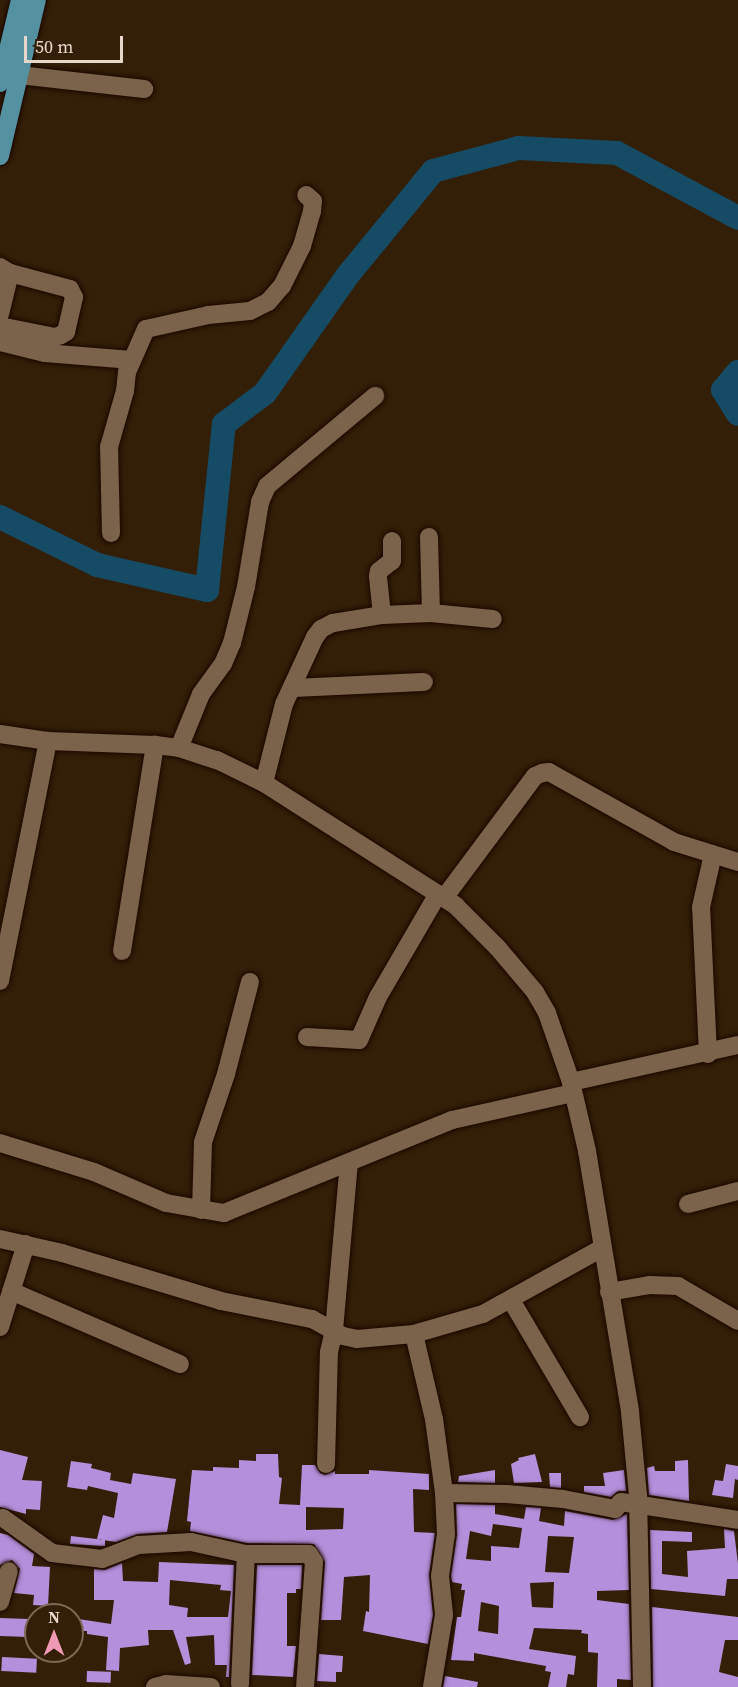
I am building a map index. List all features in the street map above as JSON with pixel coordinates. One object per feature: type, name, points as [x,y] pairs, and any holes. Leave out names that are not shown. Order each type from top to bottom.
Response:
[{"type":"main road","points":[[0,83],[20,0]]},
{"type":"main road","points":[[0,156],[37,0]]},
{"type":"street","points":[[19,75],[144,89]]},
{"type":"street","points":[[111,534],[109,447],[132,360],[146,329],[208,315],[250,311],[268,302],[282,286],[302,246],[313,201],[306,195]]},
{"type":"street","points":[[0,314],[5,270],[70,289],[74,297],[66,332],[56,337],[0,326]]},
{"type":"street","points":[[0,342],[45,353],[132,360]]},
{"type":"street","points":[[179,748],[201,694],[222,664],[232,643],[246,587],[260,501],[267,486],[375,396]]},
{"type":"street","points":[[429,537],[431,614]]},
{"type":"street","points":[[382,615],[378,576],[379,571],[392,561],[392,540]]},
{"type":"street","points":[[264,783],[284,704],[321,629],[333,623],[382,615],[431,614],[493,619]]},
{"type":"street","points":[[292,688],[424,682]]},
{"type":"street","points":[[0,734],[48,741],[155,745],[179,748],[217,760],[264,783],[456,906],[497,947],[535,992],[547,1013],[572,1088],[587,1151],[630,1412],[638,1495],[636,1504],[642,1687]]},
{"type":"street","points":[[0,981],[48,741]]},
{"type":"street","points":[[122,951],[155,745]]},
{"type":"street","points":[[308,1037],[359,1040],[378,998],[441,896],[535,776],[542,773],[549,772],[674,842],[738,862]]},
{"type":"street","points":[[708,1054],[701,907],[713,854]]},
{"type":"street","points":[[201,1210],[203,1142],[226,1074],[250,982]]},
{"type":"street","points":[[0,1143],[94,1172],[166,1203],[201,1210],[233,1211],[283,1187],[349,1163],[452,1120],[738,1045]]},
{"type":"street","points":[[326,1464],[329,1352],[334,1330],[349,1163]]},
{"type":"street","points":[[688,1204],[738,1191]]},
{"type":"street","points":[[0,1239],[26,1244],[221,1301],[312,1319],[343,1336],[357,1339],[414,1334],[483,1314],[602,1248]]},
{"type":"street","points":[[0,1328],[26,1244]]},
{"type":"street","points":[[609,1292],[650,1285],[678,1286],[738,1321]]},
{"type":"street","points":[[11,1291],[180,1364]]},
{"type":"street","points":[[511,1300],[580,1416]]},
{"type":"street","points":[[414,1334],[434,1419],[444,1493],[446,1534],[440,1576],[444,1615],[432,1687]]},
{"type":"street","points":[[444,1493],[541,1497],[615,1509],[621,1502],[738,1520]]},
{"type":"street","points":[[3,1518],[52,1553],[102,1559],[139,1545],[191,1542],[246,1554],[309,1554],[314,1562],[305,1687]]},
{"type":"street","points":[[156,1687],[166,1684],[213,1687],[245,1686],[246,1554]]},
{"type":"street","points":[[0,1602],[9,1571]]},
{"type":"building","points":[[0,1450],[28,1457],[22,1480],[42,1481],[40,1510],[26,1509],[26,1514],[0,1507]]},
{"type":"building","points":[[256,1454],[278,1454],[279,1477],[282,1478],[279,1504],[300,1505],[302,1465],[315,1465],[320,1473],[325,1475],[335,1471],[335,1474],[369,1474],[369,1470],[429,1474],[429,1490],[413,1489],[414,1532],[435,1533],[429,1575],[433,1615],[428,1644],[363,1631],[366,1611],[369,1612],[370,1575],[344,1577],[341,1620],[321,1620],[325,1562],[314,1544],[247,1543],[190,1531],[191,1522],[187,1521],[192,1470],[213,1471],[213,1467],[239,1468],[239,1460],[256,1461]],"holes":[[[306,1507],[344,1508],[343,1529],[306,1530]]]},
{"type":"building","points":[[535,1454],[542,1482],[514,1483],[511,1464],[519,1460],[518,1458]]},
{"type":"building","points":[[688,1460],[689,1501],[649,1495],[647,1468],[654,1466],[655,1471],[675,1471],[675,1461]]},
{"type":"building","points":[[71,1461],[92,1464],[91,1468],[111,1473],[110,1480],[131,1484],[133,1473],[176,1479],[167,1532],[138,1534],[116,1542],[97,1539],[103,1515],[114,1518],[118,1493],[88,1486],[87,1490],[67,1487]]},
{"type":"building","points":[[726,1464],[738,1466],[738,1480],[735,1479],[733,1498],[712,1495],[715,1480],[723,1481]]},
{"type":"building","points":[[495,1470],[495,1483],[458,1482],[459,1476]]},
{"type":"building","points":[[624,1470],[626,1491],[618,1491],[611,1497],[584,1492],[584,1486],[605,1486],[603,1473]]},
{"type":"building","points":[[549,1473],[561,1473],[561,1488],[550,1487]]},
{"type":"building","points":[[456,1504],[495,1505],[495,1514],[524,1519],[526,1507],[541,1508],[539,1521],[564,1526],[565,1511],[613,1520],[627,1514],[629,1590],[597,1591],[597,1600],[629,1604],[631,1680],[617,1679],[617,1687],[597,1687],[598,1653],[588,1652],[588,1634],[581,1633],[582,1630],[534,1628],[529,1649],[576,1656],[574,1675],[568,1674],[566,1687],[548,1687],[551,1672],[545,1671],[546,1666],[474,1653],[474,1661],[451,1660],[457,1617],[461,1617],[465,1590],[461,1590],[462,1584],[452,1582],[451,1576],[457,1535]],"holes":[[[493,1524],[522,1528],[519,1548],[491,1546],[491,1561],[466,1559],[470,1531],[491,1536]],[[548,1536],[574,1537],[569,1573],[545,1572]],[[554,1582],[553,1608],[532,1607],[530,1583]],[[481,1602],[499,1606],[498,1634],[478,1631]]]},
{"type":"building","points":[[724,1529],[734,1531],[738,1564],[738,1579],[727,1579],[725,1596],[651,1589],[650,1530],[692,1532],[692,1542],[662,1541],[662,1574],[688,1577],[687,1551],[725,1548]]},
{"type":"building","points":[[0,1533],[8,1535],[34,1554],[32,1566],[50,1567],[48,1603],[33,1603],[34,1595],[14,1593],[20,1569],[12,1560],[0,1565]]},
{"type":"building","points":[[71,1536],[105,1540],[105,1546],[70,1544]]},
{"type":"building","points":[[159,1562],[234,1565],[229,1677],[226,1677],[227,1665],[215,1665],[214,1635],[186,1637],[191,1663],[185,1665],[173,1630],[148,1630],[149,1645],[120,1648],[119,1671],[106,1670],[108,1637],[87,1634],[87,1631],[84,1631],[84,1620],[111,1624],[114,1600],[94,1600],[94,1569],[105,1570],[122,1563],[123,1581],[158,1582]],"holes":[[[170,1580],[221,1585],[220,1590],[231,1591],[228,1617],[187,1617],[188,1608],[169,1605]]]},
{"type":"building","points":[[257,1565],[302,1565],[301,1589],[296,1589],[296,1593],[287,1593],[287,1646],[296,1646],[293,1677],[252,1675]]},
{"type":"building","points":[[652,1607],[738,1617],[738,1640],[725,1640],[719,1672],[738,1677],[738,1687],[653,1687]]},
{"type":"building","points":[[0,1618],[24,1619],[24,1637],[0,1636]]},
{"type":"building","points":[[319,1654],[343,1656],[342,1672],[336,1672],[336,1682],[317,1681]]},
{"type":"building","points":[[2,1657],[24,1658],[24,1663],[37,1663],[36,1673],[1,1671]]},
{"type":"building","points":[[87,1671],[111,1672],[111,1683],[87,1682]]},
{"type":"building","points":[[445,1676],[478,1682],[477,1687],[443,1687]]},
{"type":"waterway","points":[[0,517],[97,565],[207,590],[224,424],[265,393],[348,275],[433,171],[519,148],[617,153],[738,218]]},
{"type":"waterway","points":[[738,372],[723,390],[738,414]]}]
